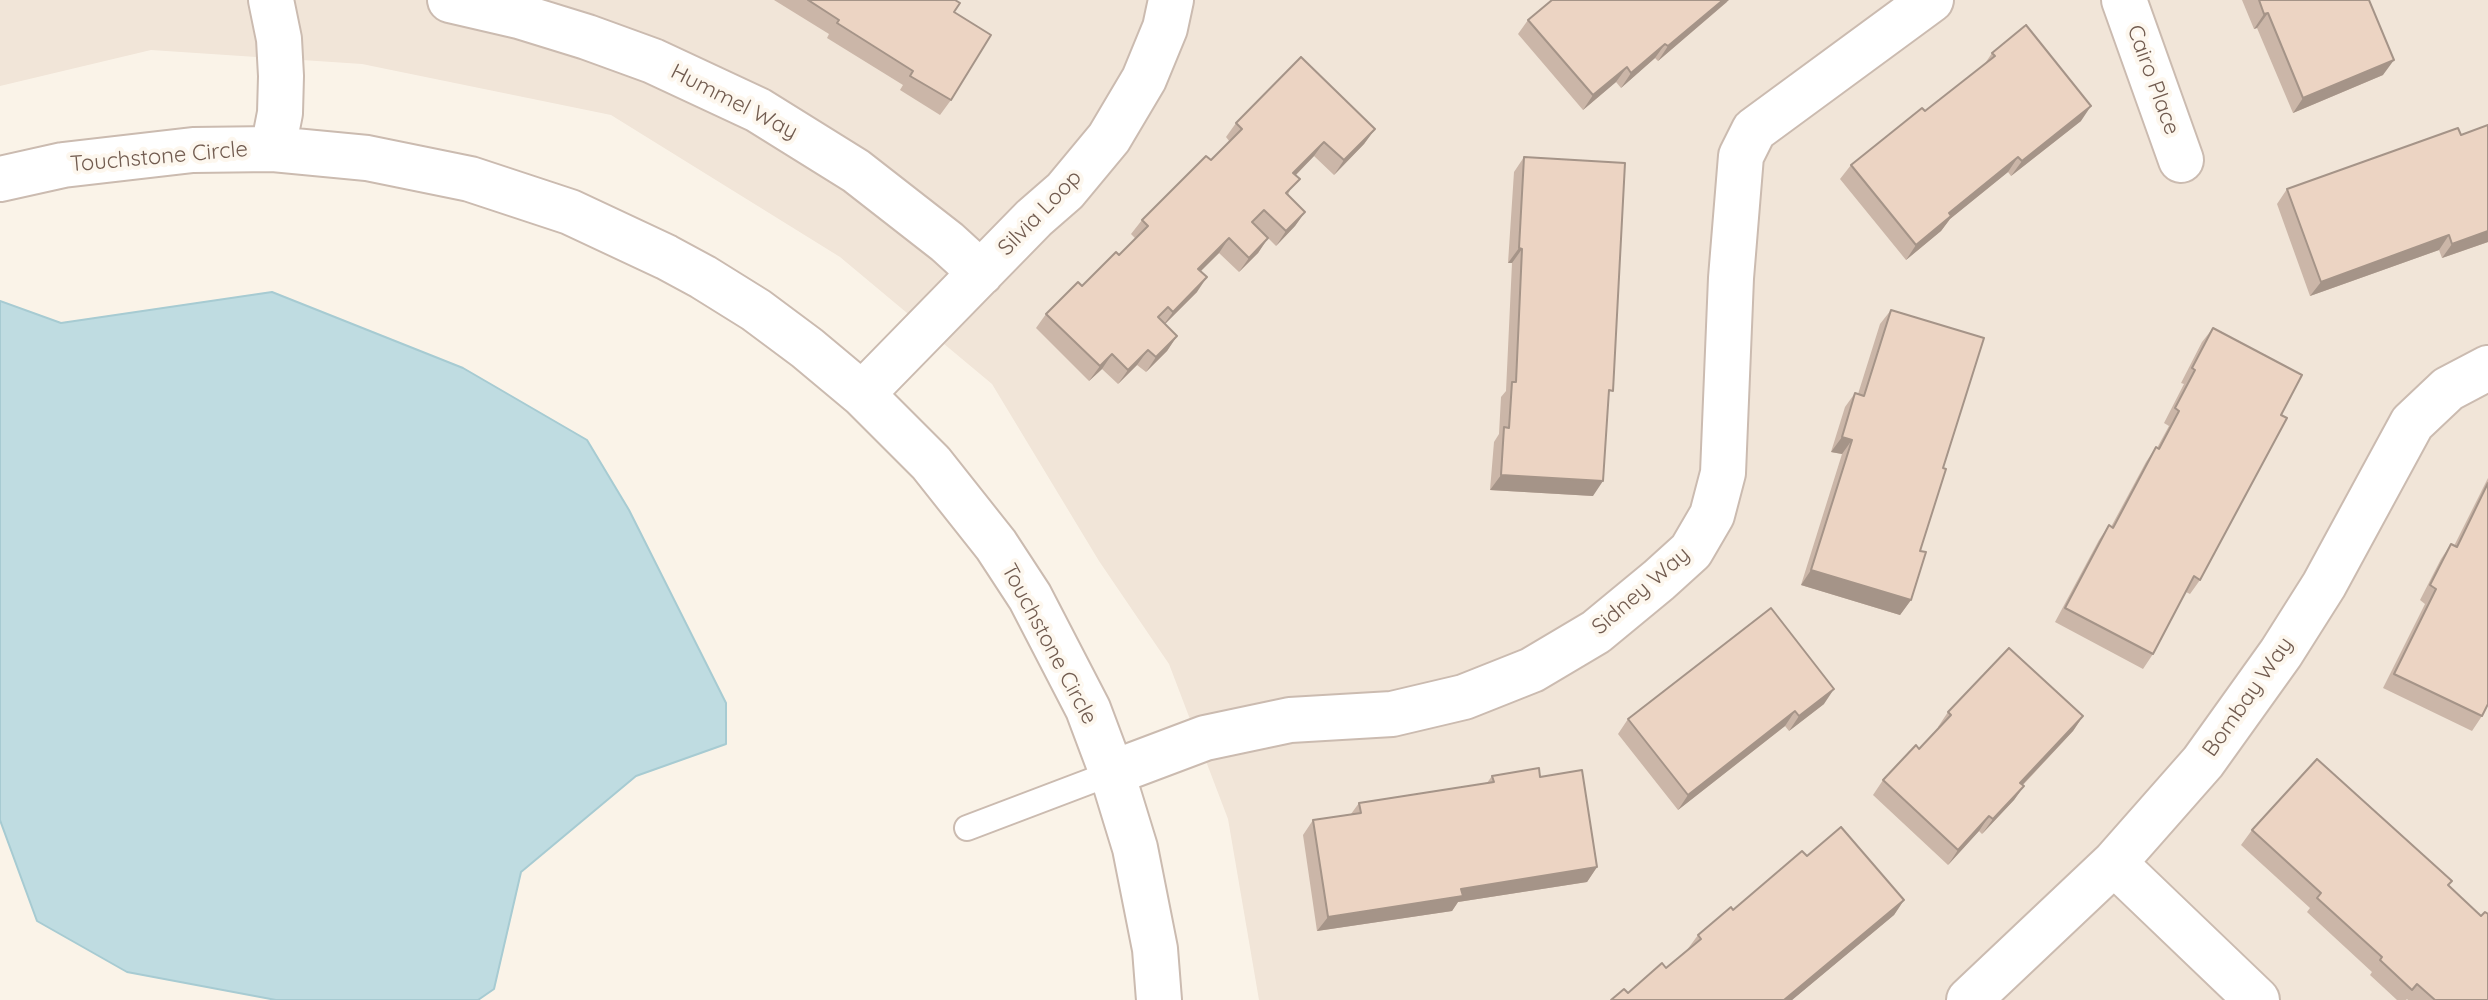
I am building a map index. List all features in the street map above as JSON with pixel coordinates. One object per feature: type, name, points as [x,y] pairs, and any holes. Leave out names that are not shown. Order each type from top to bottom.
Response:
[{"type":"street","points":[[271,0],[279,39],[281,76],[280,113],[273,149]]},
{"type":"street","name":"Hummel Way","points":[[450,0],[519,16],[587,37],[653,61],[745,103],[856,171],[947,242],[981,273]]},
{"type":"street","name":"Silvia Loop","points":[[862,394],[1034,218],[1065,191],[1109,138],[1144,79],[1165,28],[1171,0]]},
{"type":"street","name":"Sidney Way","points":[[1112,773],[1205,738],[1290,720],[1392,714],[1464,697],[1532,670],[1596,632],[1691,551],[1712,515],[1723,473],[1731,278],[1741,156],[1754,130],[1931,0]]},
{"type":"street","name":"Cairo Place","points":[[2124,0],[2181,160]]},
{"type":"street","name":"Touchstone Circle","points":[[0,179],[63,165],[193,150],[273,149],[354,156],[408,165],[470,179],[570,212],[703,277],[756,310],[862,394],[931,463],[996,545],[1022,584],[1088,709],[1112,773],[1135,848],[1155,949],[1159,1000]]},
{"type":"street","name":"Bombay Way","points":[[1969,1000],[2114,863],[2203,762],[2281,653],[2324,585],[2412,423],[2448,389],[2488,368]]},
{"type":"street","points":[[2114,863],[2257,1000]]},
{"type":"lane","points":[[967,828],[1112,773]]},
{"type":"shaded area","points":[[0,0],[2488,0],[2488,1000],[1259,1000],[1228,819],[1169,664],[1099,561],[992,384],[840,257],[611,115],[362,64],[151,50],[0,86]]},
{"type":"water","points":[[272,292],[463,368],[587,440],[629,510],[726,703],[726,744],[636,776],[521,872],[494,989],[478,1000],[276,1000],[127,972],[37,921],[0,820],[0,301],[61,323]]},
{"type":"building","points":[[808,0],[955,0],[960,3],[954,12],[991,35],[951,100],[910,76],[913,71],[837,23],[839,20]]},
{"type":"building","points":[[1552,0],[1723,0],[1668,46],[1665,44],[1631,73],[1627,67],[1593,95],[1528,20]]},
{"type":"building","points":[[2259,0],[2369,0],[2394,60],[2303,98],[2268,13],[2264,14]]},
{"type":"building","points":[[2026,25],[2091,106],[2022,161],[2018,157],[1949,213],[1951,216],[1916,245],[1851,165],[1922,108],[1925,111],[1995,56],[1992,53]]},
{"type":"building","points":[[1301,57],[1375,129],[1344,160],[1324,142],[1293,173],[1300,179],[1286,193],[1305,212],[1286,231],[1264,210],[1252,222],[1268,238],[1249,258],[1229,238],[1198,269],[1207,277],[1173,312],[1168,307],[1158,317],[1177,336],[1156,357],[1148,350],[1128,370],[1112,354],[1100,366],[1046,314],[1078,282],[1082,286],[1148,226],[1142,220],[1206,156],[1211,160],[1242,129],[1236,123]]},
{"type":"building","points":[[2488,125],[2488,231],[2452,244],[2449,235],[2321,282],[2287,189],[2458,128],[2461,135]]},
{"type":"building","points":[[1524,157],[1625,163],[1613,391],[1609,390],[1603,481],[1501,475],[1504,427],[1509,428],[1512,382],[1516,382]]},
{"type":"building","points":[[1891,310],[1984,338],[1943,468],[1946,469],[1920,551],[1926,552],[1911,600],[1811,570],[1852,440],[1842,437],[1855,393],[1864,396]]},
{"type":"building","points":[[2213,328],[2302,375],[2281,415],[2287,418],[2200,580],[2194,576],[2153,654],[2065,608],[2109,525],[2113,528],[2156,447],[2159,449],[2179,411],[2175,408],[2195,370],[2192,368]]},
{"type":"building","points":[[2488,483],[2488,704],[2482,716],[2394,674],[2436,589],[2430,585],[2451,544],[2457,547]]},
{"type":"building","points":[[1771,608],[1834,689],[1799,716],[1795,711],[1688,795],[1628,719]]},
{"type":"building","points":[[2009,648],[2083,716],[2020,783],[2024,786],[1993,819],[1989,816],[1958,850],[1883,780],[1916,745],[1919,749],[1951,715],[1948,712]]},
{"type":"building","points":[[2317,759],[2452,881],[2448,885],[2481,916],[2485,912],[2488,914],[2488,1000],[2435,1000],[2417,984],[2412,990],[2380,960],[2382,957],[2317,898],[2321,893],[2252,830]]},
{"type":"building","points":[[1539,768],[1540,777],[1582,770],[1597,867],[1461,889],[1463,896],[1328,917],[1313,820],[1361,813],[1359,803],[1494,782],[1492,776]]},
{"type":"building","points":[[1841,827],[1904,900],[1784,1000],[1611,1000],[1624,989],[1628,993],[1662,963],[1666,968],[1701,939],[1698,935],[1731,907],[1733,910],[1802,851],[1807,856]]}]
